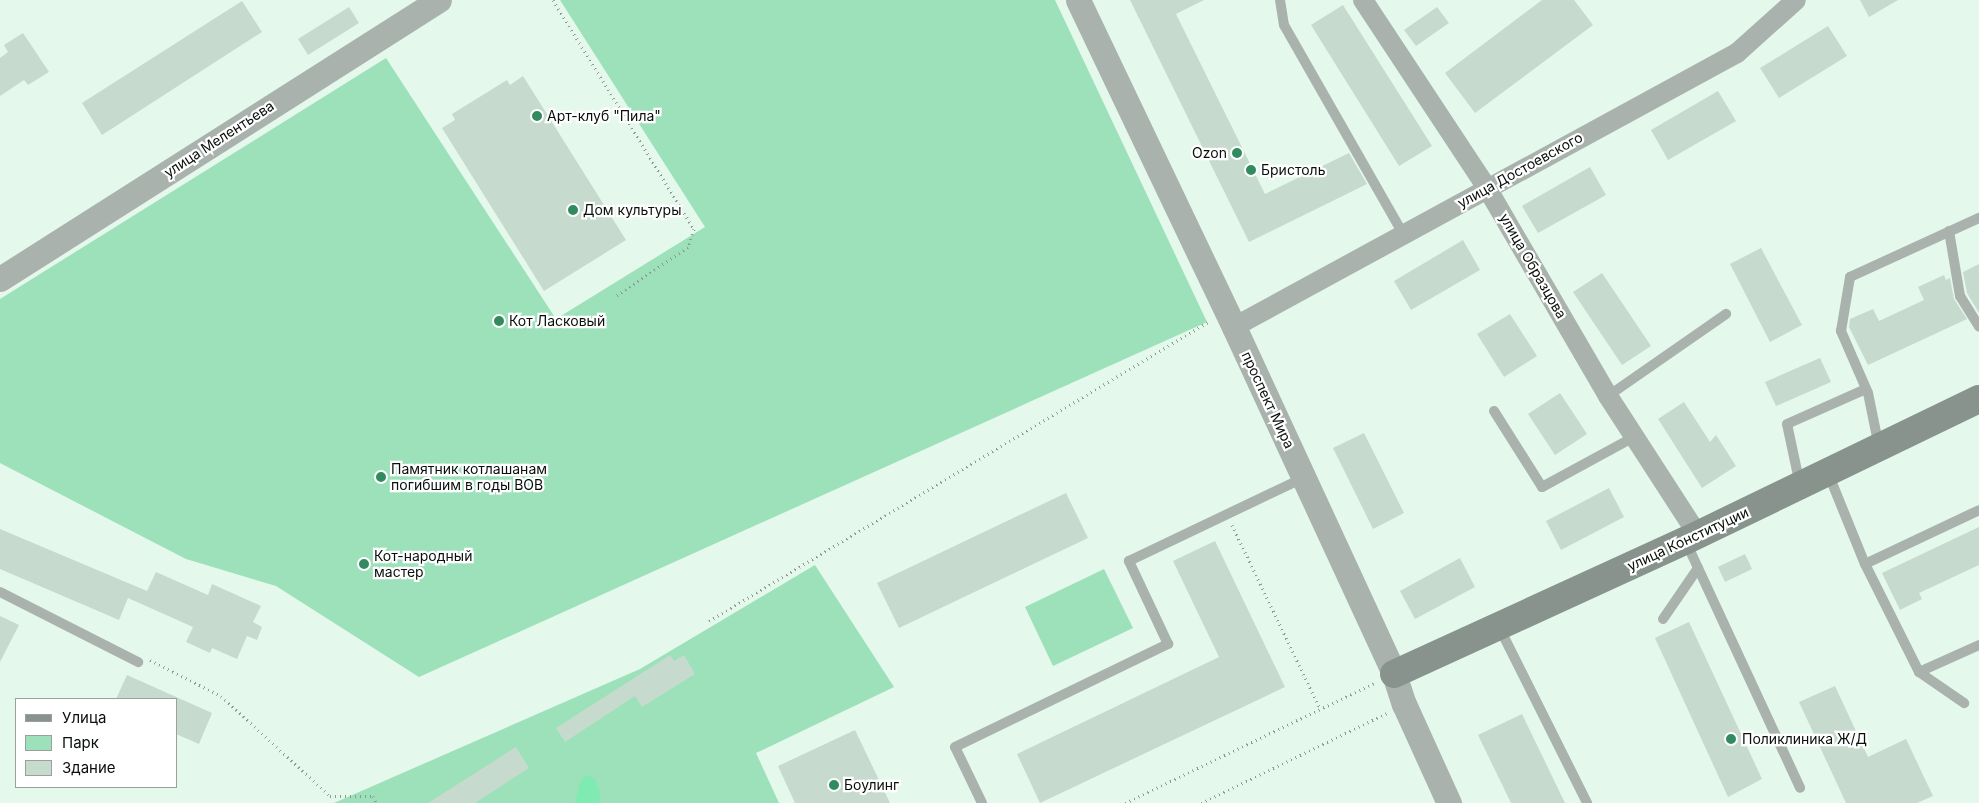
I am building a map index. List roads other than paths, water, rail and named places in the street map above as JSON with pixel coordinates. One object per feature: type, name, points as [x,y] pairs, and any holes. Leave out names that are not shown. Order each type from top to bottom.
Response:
[{"type":"main road","name":"улица Конституции","points":[[1394,674],[1691,538],[1979,399]]},
{"type":"street","name":"проспект Мира","points":[[1078,0],[1304,478],[1394,674],[1404,704],[1449,803]]},
{"type":"street","name":"улица Образцова","points":[[1363,0],[1487,188],[1608,396],[1636,436],[1691,538]]},
{"type":"street","name":"улица Достоевского","points":[[1230,319],[1404,235],[1737,53],[1796,0]]},
{"type":"street","name":"улица Мелентьева","points":[[0,279],[428,3]]},
{"type":"lane","points":[[1280,0],[1284,25],[1404,235]]},
{"type":"lane","points":[[1879,447],[1866,388],[1841,330],[1850,277],[1979,218]]},
{"type":"lane","points":[[1949,231],[1960,296],[1979,326]]},
{"type":"lane","points":[[1608,396],[1726,314]]},
{"type":"lane","points":[[1800,485],[1787,424],[1866,388]]},
{"type":"lane","points":[[1494,411],[1542,487],[1636,436]]},
{"type":"lane","points":[[1827,472],[1865,564],[1919,672],[1964,703]]},
{"type":"lane","points":[[982,803],[955,747],[1168,644],[1129,562],[1304,478]]},
{"type":"lane","points":[[1865,564],[1979,510]]},
{"type":"lane","points":[[1691,538],[1698,568],[1800,788]]},
{"type":"lane","points":[[1663,619],[1698,568]]},
{"type":"lane","points":[[0,592],[140,659]]},
{"type":"lane","points":[[1499,627],[1586,803]]},
{"type":"lane","points":[[1919,672],[1979,645]]},
{"type":"place","name":"Арт-клуб \"Пила\"","points":[[537,116]]},
{"type":"place","name":"Ozon","points":[[1237,153]]},
{"type":"place","name":"Бристоль","points":[[1251,170]]},
{"type":"place","name":"Дом культуры","points":[[573,210]]},
{"type":"place","name":"Кот Ласковый","points":[[499,321]]},
{"type":"place","name":"Памятник котлашанам погибшим в годы ВОВ","points":[[381,477]]},
{"type":"place","name":"Кот-народный мастер","points":[[364,564]]},
{"type":"place","name":"Поликлиника Ж/Д","points":[[1731,739]]},
{"type":"place","name":"Боулинг","points":[[834,785]]}]
